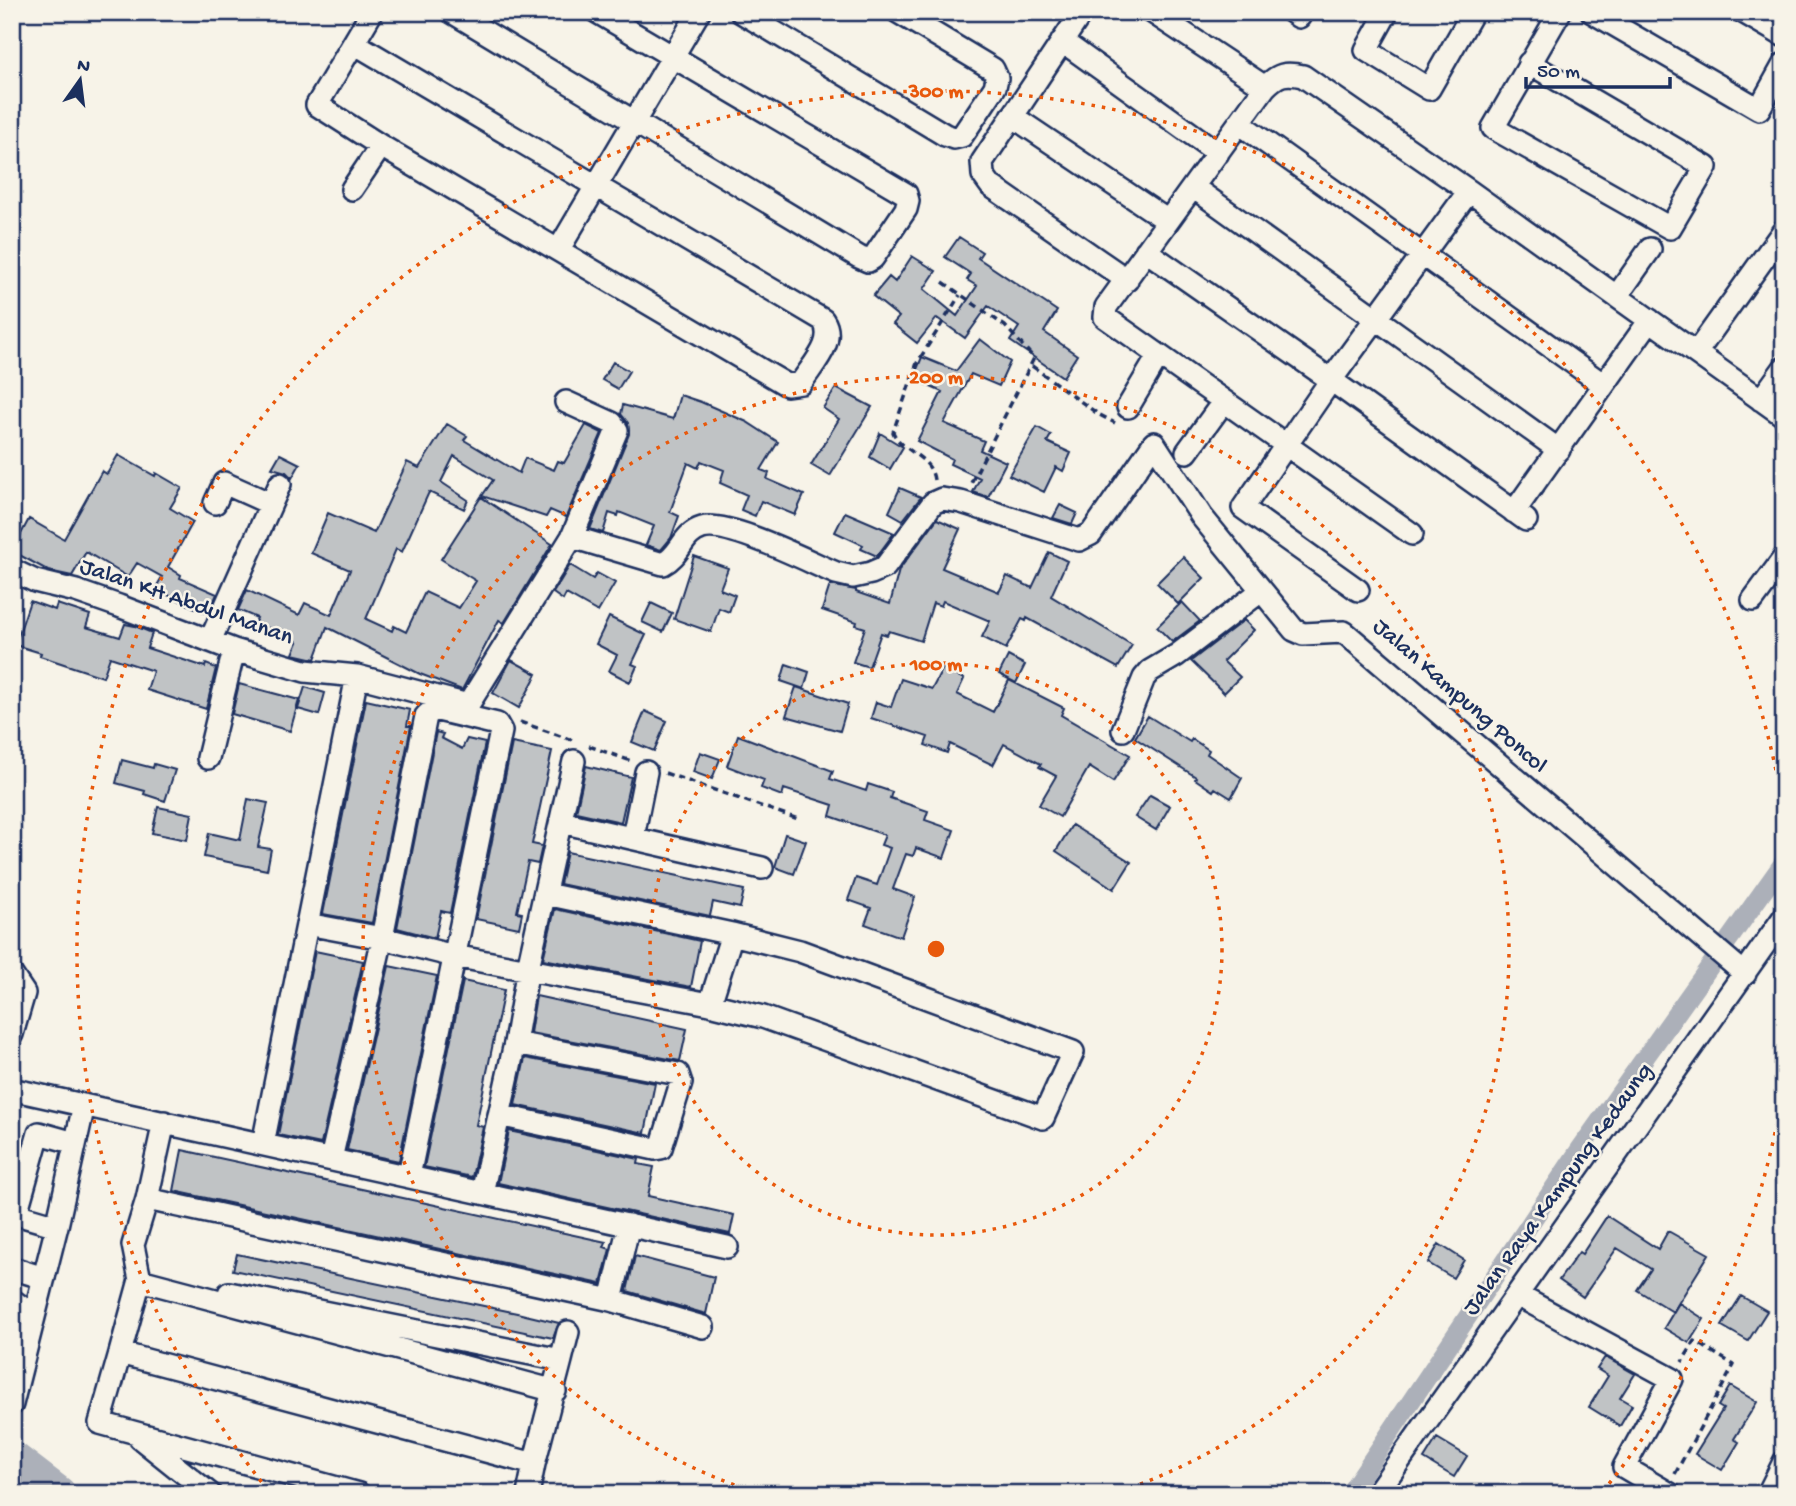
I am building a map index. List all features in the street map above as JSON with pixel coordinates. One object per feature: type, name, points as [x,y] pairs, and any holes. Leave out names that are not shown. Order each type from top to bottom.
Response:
[{"type":"street","points":[[354,43],[823,320],[829,328],[829,339],[801,383],[787,385],[381,146],[317,105],[372,12]]},
{"type":"street","points":[[452,12],[868,261],[873,258],[905,209],[908,201],[906,194],[597,12]]},
{"type":"street","points":[[559,249],[699,12]]},
{"type":"street","points":[[740,12],[945,135],[954,138],[962,136],[995,87],[997,78],[993,69],[898,12]]},
{"type":"street","points":[[1082,12],[982,162],[983,175],[991,186],[1127,279]]},
{"type":"street","points":[[1152,12],[1265,87]]},
{"type":"street","points":[[1292,12],[1300,17],[1302,12]]},
{"type":"street","points":[[1387,12],[1366,50],[1429,89],[1473,12]]},
{"type":"street","points":[[1529,62],[1706,167],[1670,228],[1493,128],[1529,62],[1560,12]]},
{"type":"street","points":[[1592,12],[1759,109],[1784,64]]},
{"type":"street","points":[[1743,12],[1784,36]]},
{"type":"street","points":[[1062,41],[1218,153]]},
{"type":"street","points":[[1412,534],[1105,317],[1106,307],[1265,87],[1277,75],[1287,72],[1303,76],[1784,416]]},
{"type":"street","points":[[1012,116],[1168,220]]},
{"type":"street","points":[[1239,123],[1604,384]]},
{"type":"street","points":[[352,190],[381,146]]},
{"type":"street","points":[[1193,187],[1559,450]]},
{"type":"street","points":[[1358,590],[1242,508],[1285,444],[1469,191]]},
{"type":"street","points":[[1696,353],[1784,230]]},
{"type":"street","points":[[1617,296],[1650,249]]},
{"type":"street","points":[[1146,251],[1520,516],[1559,450],[1650,320]]},
{"type":"street","points":[[1124,416],[1159,355]]},
{"type":"street","points":[[1761,400],[1784,369]]},
{"type":"street","points":[[1186,453],[1224,401]]},
{"type":"street","points":[[566,402],[612,423],[617,430],[572,537],[663,564],[673,559],[690,534],[703,527],[714,527],[740,532],[836,573],[853,577],[871,573],[885,567],[933,503]]},
{"type":"street","name":"Jalan Kampung Poncol","points":[[933,503],[942,499],[961,502],[1079,540],[1091,534],[1154,443],[1202,517],[1261,591],[1298,632],[1344,632],[1740,970]]},
{"type":"street","points":[[215,503],[224,483],[271,504]]},
{"type":"street","points":[[210,641],[280,484]]},
{"type":"street","name":"Jalan KH Abdul Manan","points":[[12,570],[35,581],[108,602],[234,650],[305,671],[357,676],[468,705],[572,537]]},
{"type":"street","points":[[1753,600],[1780,570]]},
{"type":"street","points":[[1123,730],[1144,678],[1150,671],[1177,656],[1261,591]]},
{"type":"street","points":[[208,758],[234,650]]},
{"type":"street","points":[[263,1144],[357,676]]},
{"type":"street","points":[[331,1159],[382,938],[426,716],[435,709],[497,724],[501,731],[409,1176]]},
{"type":"street","points":[[482,1193],[515,1043],[528,968],[575,761]]},
{"type":"street","points":[[633,837],[646,772]]},
{"type":"street","points":[[561,822],[762,868]]},
{"type":"street","points":[[307,924],[382,938],[454,956],[710,1004],[763,1017],[1043,1118],[1073,1052],[800,951],[546,894]]},
{"type":"street","name":"Jalan Raya Kampung Kedaung","points":[[1376,1494],[1517,1295],[1740,970],[1784,917]]},
{"type":"street","points":[[710,1004],[732,934]]},
{"type":"street","points":[[12,975],[24,993],[12,1034]]},
{"type":"street","points":[[499,1115],[655,1149],[661,1148],[681,1083],[678,1074],[515,1043]]},
{"type":"street","points":[[15,1090],[727,1247]]},
{"type":"street","points":[[12,1404],[84,1105]]},
{"type":"street","points":[[164,1122],[147,1199],[133,1245],[140,1280],[100,1423],[321,1487],[359,1494]]},
{"type":"street","points":[[57,1226],[16,1214],[39,1133],[75,1143]]},
{"type":"street","points":[[147,1199],[611,1300],[703,1327]]},
{"type":"street","points":[[611,1300],[629,1225]]},
{"type":"street","points":[[12,1268],[44,1278]]},
{"type":"street","points":[[140,1280],[555,1391]]},
{"type":"street","points":[[227,1303],[229,1293],[561,1360]]},
{"type":"street","points":[[1517,1295],[1672,1379],[1624,1466],[1668,1493]]},
{"type":"street","points":[[12,1300],[34,1316]]},
{"type":"street","points":[[528,1494],[568,1332]]},
{"type":"street","points":[[120,1353],[534,1464]]},
{"type":"street","points":[[133,1432],[210,1494]]},
{"type":"street","points":[[1768,1494],[1784,1462]]},
{"type":"path","points":[[943,282],[1005,326],[1033,354],[1032,366],[961,502]]},
{"type":"path","points":[[933,503],[933,471],[923,458],[896,438],[894,432],[917,363],[960,295]]},
{"type":"path","points":[[1032,366],[1098,414],[1124,416]]},
{"type":"path","points":[[1668,1493],[1734,1365],[1695,1340],[1672,1379]]},
{"type":"building","points":[[959,237],[982,252],[978,258],[1057,311],[1044,332],[1077,355],[1063,377],[1010,341],[1019,327],[988,306],[965,338],[937,318],[917,343],[893,324],[899,317],[873,296],[889,277],[895,282],[912,256],[936,271],[924,289],[957,316],[977,286],[967,280],[971,274],[945,257]]},
{"type":"building","points":[[980,339],[1010,362],[999,386],[971,374],[944,423],[984,441],[980,450],[1006,462],[988,497],[973,492],[980,478],[950,464],[952,459],[917,441],[942,392],[913,379],[922,357],[956,371]]},
{"type":"building","points":[[613,362],[629,371],[618,389],[602,380]]},
{"type":"building","points":[[836,388],[872,407],[830,476],[811,465],[839,419],[823,408]]},
{"type":"building","points":[[680,395],[747,422],[778,442],[761,470],[769,473],[767,479],[804,495],[795,515],[761,501],[755,516],[741,510],[747,495],[720,483],[724,470],[701,461],[698,468],[688,463],[670,512],[679,516],[671,538],[661,550],[646,545],[654,526],[619,512],[618,516],[609,513],[603,533],[590,529],[629,434],[628,423],[621,414],[623,405],[673,419]]},
{"type":"building","points":[[447,424],[467,436],[464,440],[519,473],[525,458],[554,470],[558,461],[564,463],[586,425],[602,433],[566,517],[550,510],[546,517],[482,496],[493,480],[454,456],[441,482],[468,500],[464,509],[429,492],[402,552],[396,549],[366,619],[392,631],[394,626],[406,632],[425,592],[459,608],[476,581],[441,559],[481,497],[552,544],[504,623],[499,620],[462,690],[420,674],[327,627],[315,659],[293,654],[298,642],[255,622],[257,618],[238,610],[247,590],[299,615],[305,603],[331,615],[350,570],[311,553],[328,513],[374,533],[407,462],[419,468]]},
{"type":"building","points":[[1037,427],[1051,435],[1047,442],[1071,453],[1063,471],[1056,467],[1044,492],[1009,475]]},
{"type":"building","points":[[880,433],[903,447],[890,469],[870,457]]},
{"type":"building","points":[[280,454],[300,464],[292,478],[286,472],[272,468]]},
{"type":"building","points":[[118,455],[182,488],[170,508],[193,522],[168,567],[181,575],[180,578],[217,594],[208,614],[155,589],[162,577],[137,563],[128,577],[86,552],[72,576],[49,571],[12,551],[29,519],[64,539],[102,471],[107,474]]},
{"type":"building","points":[[900,488],[921,497],[903,520],[889,512]]},
{"type":"building","points":[[1060,505],[1077,513],[1072,524],[1053,518]]},
{"type":"building","points":[[845,512],[894,533],[877,556],[861,549],[863,545],[835,532]]},
{"type":"building","points":[[937,519],[960,529],[942,568],[999,592],[1007,576],[1032,588],[1049,552],[1067,561],[1051,596],[1132,645],[1118,668],[1027,618],[1026,621],[1022,619],[1006,649],[982,637],[990,621],[943,601],[941,606],[933,603],[921,641],[889,631],[887,635],[881,633],[869,667],[853,662],[865,628],[856,625],[857,622],[822,610],[830,585],[856,590],[890,604],[899,570]]},
{"type":"building","points":[[694,556],[728,568],[720,589],[735,595],[729,612],[719,608],[711,632],[674,619]]},
{"type":"building","points":[[1183,557],[1204,578],[1178,604],[1157,583]]},
{"type":"building","points":[[570,565],[593,579],[597,573],[615,583],[598,612],[566,594],[563,600],[553,593]]},
{"type":"building","points":[[30,601],[55,610],[57,604],[90,615],[86,627],[120,637],[125,624],[135,626],[152,633],[147,648],[205,667],[206,664],[216,668],[206,709],[147,690],[153,671],[110,657],[103,677],[15,645]]},
{"type":"building","points":[[1182,602],[1200,621],[1172,642],[1157,627]]},
{"type":"building","points":[[651,603],[672,613],[663,632],[642,622]]},
{"type":"building","points":[[609,617],[646,635],[632,664],[637,666],[630,682],[609,671],[617,655],[596,644]]},
{"type":"building","points":[[1244,620],[1254,630],[1223,661],[1240,677],[1224,693],[1191,661]]},
{"type":"building","points":[[1008,656],[1025,665],[1016,683],[999,674]]},
{"type":"building","points":[[511,660],[537,674],[519,708],[493,693]]},
{"type":"building","points":[[786,664],[809,672],[804,689],[781,681]]},
{"type":"building","points":[[943,668],[964,679],[957,694],[993,712],[1009,680],[1064,708],[1061,715],[1130,755],[1113,782],[1089,767],[1060,817],[1039,805],[1056,776],[1039,767],[1041,764],[1004,744],[993,765],[950,744],[947,753],[925,745],[928,737],[871,718],[876,702],[891,707],[901,679],[932,689]]},
{"type":"building","points":[[239,684],[299,700],[290,731],[232,714]]},
{"type":"building","points":[[305,687],[325,693],[319,715],[298,709]]},
{"type":"building","points":[[796,687],[848,704],[840,731],[786,716]]},
{"type":"building","points":[[366,700],[410,710],[407,726],[411,726],[372,923],[323,914]]},
{"type":"building","points":[[645,711],[667,721],[654,751],[632,742]]},
{"type":"building","points":[[1148,716],[1190,742],[1192,739],[1209,750],[1207,754],[1242,778],[1231,798],[1215,788],[1213,791],[1135,738]]},
{"type":"building","points":[[436,732],[443,734],[441,738],[462,749],[467,739],[485,743],[450,913],[441,911],[435,938],[397,928]]},
{"type":"building","points":[[738,735],[833,771],[830,779],[866,791],[868,784],[892,792],[890,798],[928,811],[925,820],[954,830],[944,858],[916,848],[913,856],[906,854],[893,889],[915,897],[901,937],[865,924],[871,908],[848,900],[856,878],[877,885],[890,848],[881,845],[885,835],[830,816],[833,805],[784,789],[782,796],[761,788],[764,780],[727,766]]},
{"type":"building","points":[[512,743],[552,751],[532,844],[542,846],[538,864],[528,862],[517,912],[522,913],[519,928],[476,919]]},
{"type":"building","points":[[700,752],[720,759],[712,779],[693,772]]},
{"type":"building","points":[[122,760],[153,768],[154,764],[175,770],[165,801],[144,794],[145,791],[116,783]]},
{"type":"building","points":[[586,766],[631,777],[621,822],[576,812]]},
{"type":"building","points":[[1150,795],[1170,806],[1156,830],[1135,817]]},
{"type":"building","points":[[248,799],[268,803],[258,847],[271,849],[267,870],[204,857],[209,833],[240,840]]},
{"type":"building","points":[[158,807],[192,814],[187,840],[152,833]]},
{"type":"building","points":[[1072,825],[1131,862],[1114,889],[1056,851]]},
{"type":"building","points":[[785,834],[806,841],[794,874],[775,867]]},
{"type":"building","points":[[567,852],[744,890],[740,908],[713,902],[710,916],[560,884]]},
{"type":"building","points":[[555,909],[700,941],[691,987],[543,959]]},
{"type":"building","points":[[315,951],[363,961],[321,1144],[278,1135]]},
{"type":"building","points":[[389,966],[437,976],[399,1161],[347,1150]]},
{"type":"building","points":[[463,981],[504,990],[476,1125],[483,1127],[472,1177],[424,1167]]},
{"type":"building","points":[[536,996],[687,1029],[680,1061],[530,1033]]},
{"type":"building","points":[[525,1058],[655,1083],[645,1133],[515,1105]]},
{"type":"building","points":[[509,1131],[639,1159],[638,1164],[654,1167],[648,1196],[734,1215],[730,1234],[498,1183]]},
{"type":"building","points":[[182,1150],[606,1242],[604,1247],[610,1249],[601,1284],[174,1191]]},
{"type":"building","points":[[1607,1216],[1658,1249],[1668,1231],[1709,1254],[1673,1312],[1637,1290],[1651,1269],[1617,1248],[1583,1297],[1559,1280],[1579,1252],[1582,1254]]},
{"type":"building","points":[[1439,1244],[1464,1260],[1453,1278],[1428,1263]]},
{"type":"building","points":[[237,1254],[559,1323],[553,1338],[233,1270]]},
{"type":"building","points":[[635,1256],[714,1277],[706,1314],[627,1291]]},
{"type":"building","points":[[1741,1296],[1767,1311],[1748,1341],[1722,1326]]},
{"type":"building","points":[[1679,1303],[1704,1319],[1689,1343],[1664,1328]]},
{"type":"building","points":[[1605,1357],[1635,1374],[1620,1398],[1632,1405],[1620,1426],[1589,1407],[1608,1376],[1597,1369]]},
{"type":"building","points":[[1730,1386],[1757,1402],[1734,1439],[1739,1442],[1722,1470],[1695,1454],[1723,1409],[1718,1406]]},
{"type":"building","points":[[1437,1438],[1467,1456],[1454,1477],[1424,1459]]},
{"type":"waterway","points":[[1349,1494],[1580,1149],[1784,862]]},
{"type":"waterway","points":[[12,1458],[59,1494]]}]
